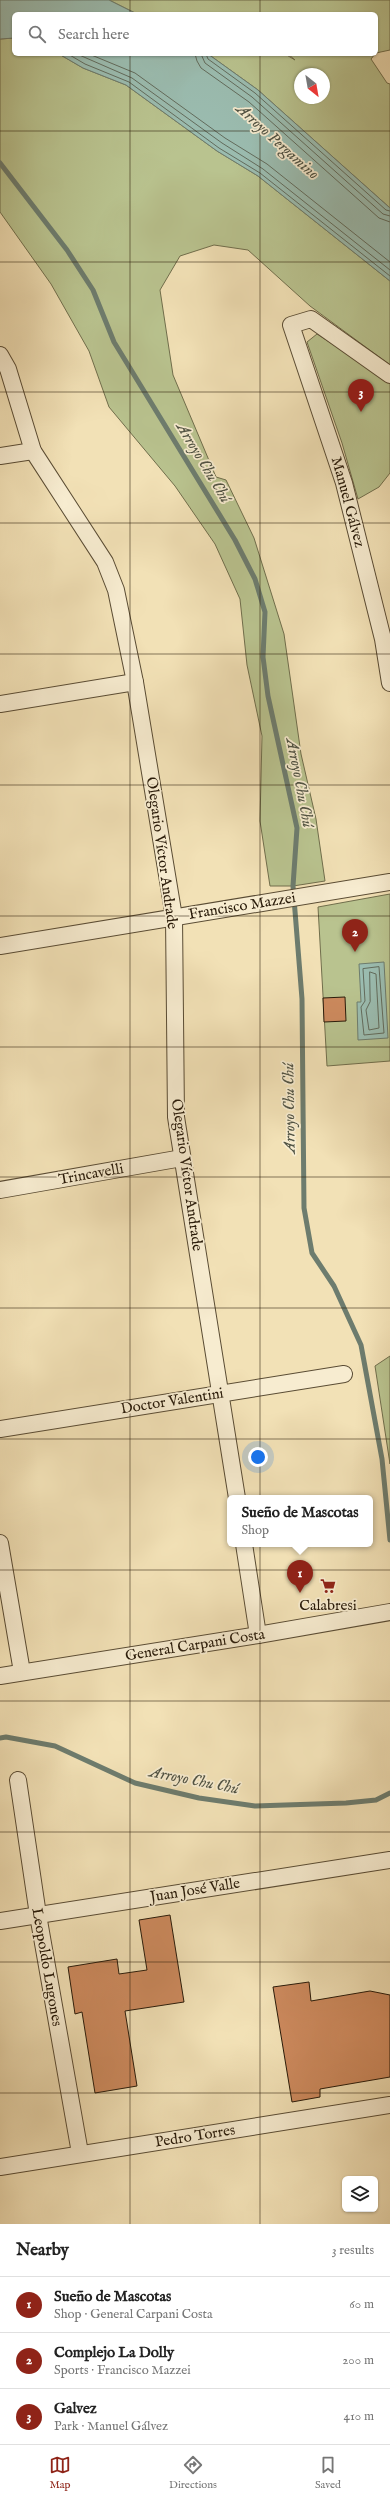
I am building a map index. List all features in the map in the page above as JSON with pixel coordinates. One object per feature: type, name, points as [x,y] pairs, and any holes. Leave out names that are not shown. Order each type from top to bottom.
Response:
[{"type":"street","name":"Manuel Gálvez","points":[[390,375],[311,319],[291,325],[344,483],[386,638],[390,683]]},
{"type":"street","name":"Olegario Víctor Andrade","points":[[0,355],[8,369],[33,451],[105,562],[116,590],[135,682],[174,917],[176,1118],[237,1495]]},
{"type":"street","points":[[0,456],[33,451]]},
{"type":"street","points":[[0,704],[135,682]]},
{"type":"street","name":"Francisco Mazzei","points":[[0,946],[390,882]]},
{"type":"street","name":"Trincavelli","points":[[0,1190],[182,1158]]},
{"type":"street","name":"Doctor Valentini","points":[[0,1429],[344,1374]]},
{"type":"street","points":[[0,1543],[22,1672]]},
{"type":"street","points":[[244,1547],[258,1635]]},
{"type":"street","name":"General Carpani Costa","points":[[0,1676],[258,1635],[386,1612]]},
{"type":"street","name":"Leopoldo Lugones","points":[[18,1780],[38,1915],[80,2154]]},
{"type":"street","name":"Juan José Valle","points":[[0,1921],[390,1860]]},
{"type":"street","name":"Pedro Torres","points":[[0,2167],[390,2105]]},
{"type":"green space","points":[[109,0],[390,0],[390,50],[378,53],[378,12],[133,12]]},
{"type":"green space","points":[[12,38],[12,56],[62,56],[83,68],[126,85],[217,151],[258,176],[390,281],[390,365],[310,306],[248,250],[214,245],[180,256],[160,290],[173,375],[216,477],[226,480],[254,538],[284,634],[301,754],[316,819],[325,881],[293,886],[270,886],[260,821],[262,736],[247,665],[240,599],[215,544],[175,486],[109,407],[89,351],[51,284],[0,212],[0,39]]},
{"type":"green space","points":[[211,56],[288,56],[295,60],[290,56],[373,56],[371,59],[387,83],[390,84],[390,208],[258,90]]},
{"type":"green space","points":[[317,334],[390,381],[390,473],[379,487],[358,499],[342,443],[307,342]]},
{"type":"green space","points":[[390,894],[390,1061],[327,1066],[318,907]]},
{"type":"green space","points":[[390,1356],[390,1464],[375,1366]]},
{"type":"water","points":[[0,0],[109,0],[133,12],[12,12],[12,38],[0,39]]},
{"type":"water","name":"Arroyo Pergamino","points":[[62,56],[211,56],[258,90],[390,208],[390,281],[258,176],[217,151],[126,85],[83,68]]},
{"type":"water","points":[[384,962],[388,1038],[358,1040],[357,1002],[361,1002],[359,964]]},
{"type":"building","points":[[345,997],[346,1021],[324,1022],[323,998]]},
{"type":"building","points":[[170,1915],[184,2002],[125,2011],[137,2086],[95,2093],[82,2012],[75,2014],[68,1967],[117,1959],[119,1974],[147,1970],[139,1920]]},
{"type":"building","points":[[309,1982],[311,2001],[370,1991],[390,1995],[390,2077],[320,2089],[320,2097],[292,2102],[273,1987]]},
{"type":"waterway","name":"Arroyo Chu Chú","points":[[0,163],[67,250],[93,290],[114,342],[235,540],[255,579],[265,612],[263,657],[268,696],[297,828],[293,886],[302,999],[304,1208],[312,1253],[334,1286],[361,1345],[382,1459],[390,1540]]},
{"type":"waterway","name":"Arroyo Chu Chú","points":[[0,1738],[6,1737],[55,1746],[135,1783],[199,1798],[255,1806],[346,1803],[376,1800],[390,1793]]},
{"type":"place","name":"Galvez","points":[[361,412]]},
{"type":"place","name":"Complejo La Dolly","points":[[355,952]]},
{"type":"place","name":"Calabresi","points":[[328,1586]]},
{"type":"place","name":"Sueño de Mascotas","points":[[300,1593]]}]
